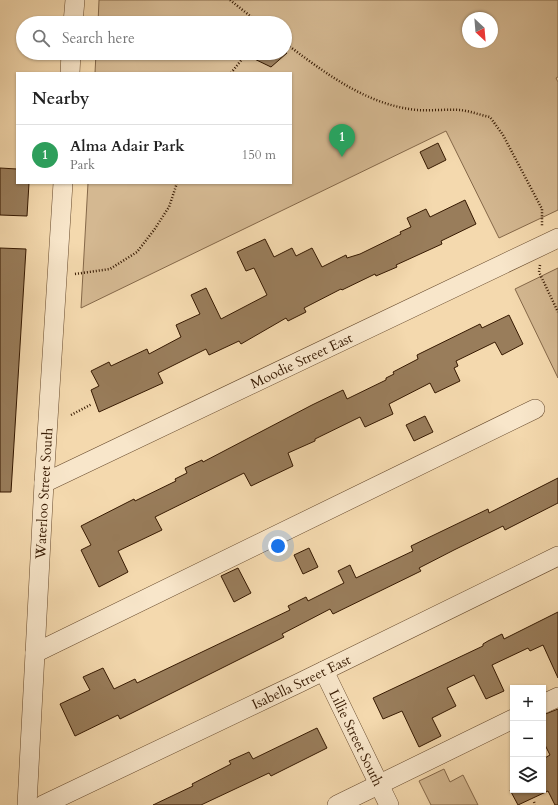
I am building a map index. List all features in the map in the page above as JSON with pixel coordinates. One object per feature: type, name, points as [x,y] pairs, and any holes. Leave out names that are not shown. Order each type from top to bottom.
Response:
[{"type":"street","points":[[74,16],[75,0]]},
{"type":"street","points":[[70,72],[71,60]]},
{"type":"street","name":"Waterloo Street South","points":[[27,805],[44,483],[63,184]]},
{"type":"street","name":"Moodie Street East","points":[[44,483],[550,241]]},
{"type":"street","points":[[35,653],[536,409]]},
{"type":"street","name":"Isabella Street East","points":[[43,805],[324,671],[558,556]]},
{"type":"street","name":"Lillie Street South","points":[[324,671],[389,805]]},
{"type":"street","points":[[546,703],[558,697]]},
{"type":"street","points":[[338,805],[510,720]]},
{"type":"path","points":[[230,0],[250,16]]},
{"type":"path","points":[[292,48],[322,71],[359,92],[384,103],[416,110],[460,110],[490,117],[503,135],[542,209],[550,241],[539,272],[558,312]]},
{"type":"path","points":[[232,72],[241,60]]},
{"type":"path","points":[[58,276],[110,269],[137,252],[169,207],[177,184]]},
{"type":"path","points":[[71,414],[92,404]]},
{"type":"shaded area","points":[[99,0],[558,0],[558,77],[556,78],[558,82],[558,210],[499,238],[446,131],[81,308],[88,184],[292,184],[292,72],[95,72],[96,60],[292,60],[292,16],[98,16]]},
{"type":"shaded area","points":[[558,268],[558,378],[515,289]]},
{"type":"shaded area","points":[[444,769],[450,782],[463,775],[478,805],[431,805],[419,781]]},
{"type":"building","points":[[256,60],[279,60],[271,67]]},
{"type":"building","points":[[438,143],[446,160],[428,169],[420,152]]},
{"type":"building","points":[[0,168],[16,169],[16,184],[29,184],[27,216],[0,215]]},
{"type":"building","points":[[465,200],[476,224],[441,241],[442,244],[396,265],[397,267],[376,276],[375,274],[342,290],[341,289],[304,308],[306,312],[288,321],[286,318],[241,344],[239,341],[209,355],[206,349],[158,373],[163,383],[99,412],[91,390],[99,386],[91,371],[109,362],[111,366],[147,349],[149,354],[181,337],[176,325],[200,314],[191,295],[206,288],[221,319],[267,295],[254,268],[246,271],[237,252],[265,239],[274,257],[292,248],[296,256],[312,248],[322,267],[346,255],[347,258],[360,254],[401,234],[400,232],[411,227],[407,218],[426,209],[430,217]]},
{"type":"building","points":[[0,248],[26,249],[11,492],[0,492]]},
{"type":"building","points":[[509,315],[523,344],[502,355],[495,342],[456,361],[458,366],[454,368],[460,381],[435,393],[430,383],[389,404],[393,414],[365,427],[360,417],[315,439],[315,441],[288,453],[293,466],[251,486],[244,473],[155,517],[162,530],[118,551],[128,572],[99,587],[81,550],[91,545],[81,526],[134,499],[135,501],[176,481],[175,479],[187,473],[185,468],[202,460],[203,462],[312,405],[343,390],[347,399],[386,380],[386,378],[394,374],[393,372],[418,359],[417,355],[480,324],[482,328]]},
{"type":"building","points":[[425,416],[433,432],[414,441],[406,425]]},
{"type":"building","points":[[558,478],[558,503],[505,530],[503,526],[454,550],[419,568],[421,571],[333,614],[330,609],[282,634],[284,637],[120,719],[118,715],[75,736],[60,704],[90,690],[83,677],[103,668],[114,689],[135,679],[137,683],[290,610],[288,606],[306,597],[308,601],[344,583],[338,571],[350,565],[356,578],[413,551],[411,546],[488,509],[489,513]]},
{"type":"building","points":[[309,548],[318,567],[303,574],[294,555]]},
{"type":"building","points":[[238,568],[251,593],[234,602],[221,576]]},
{"type":"building","points":[[558,612],[558,678],[543,645],[530,651],[528,648],[492,665],[504,691],[486,699],[474,675],[447,688],[456,706],[432,718],[441,736],[419,747],[402,711],[383,719],[373,698],[483,646],[483,644],[502,634],[504,639]]},
{"type":"building","points":[[558,709],[558,805],[555,805],[548,791],[546,792],[546,757],[550,755],[546,747],[546,714]]},
{"type":"building","points":[[317,728],[327,748],[271,776],[269,773],[201,805],[153,805],[193,786],[192,784],[231,764],[229,761],[249,752],[253,759]]},
{"type":"building","points":[[512,793],[544,793],[518,805]]},
{"type":"place","name":"Alma Adair Park","points":[[342,157]]}]
